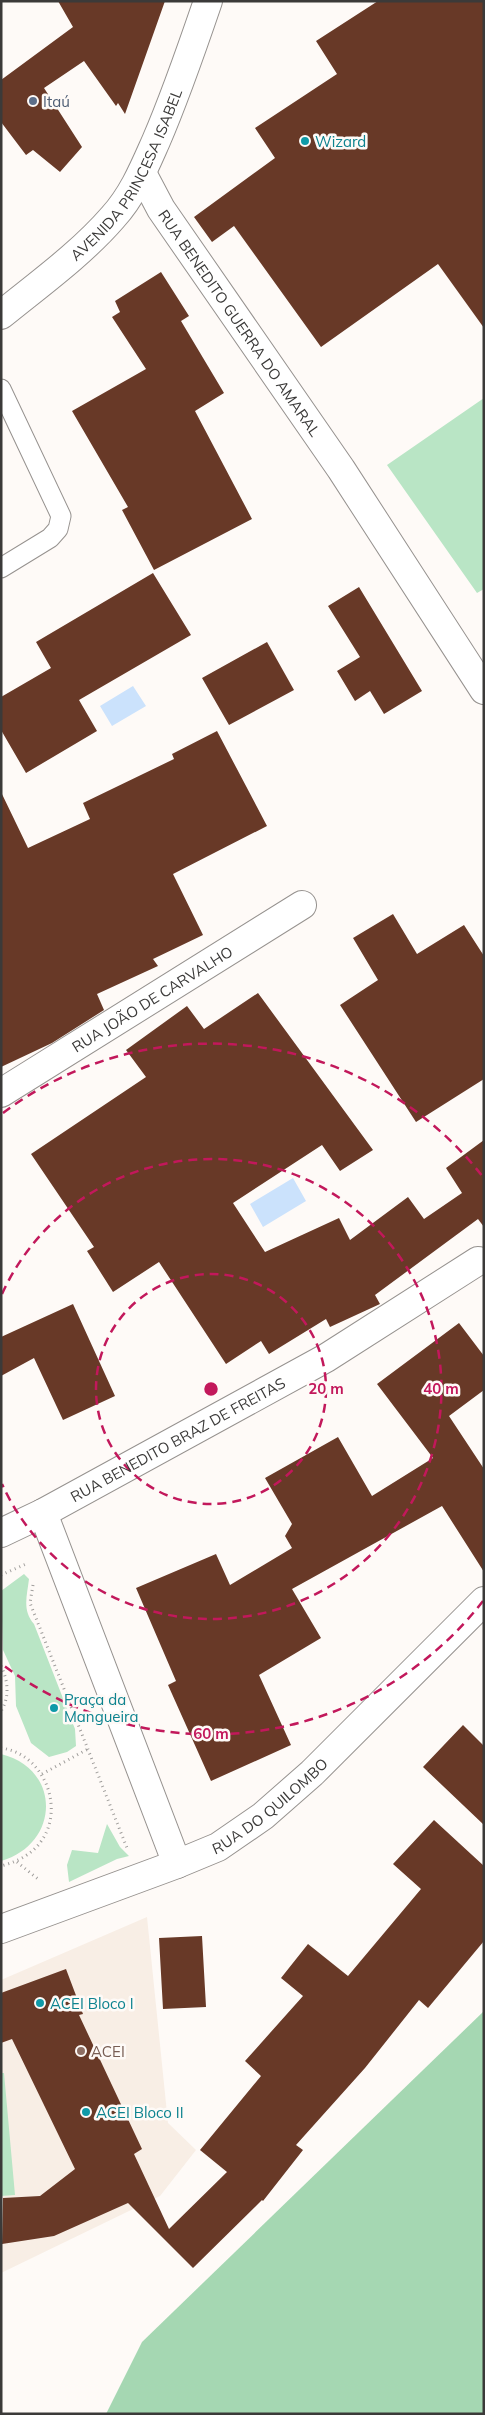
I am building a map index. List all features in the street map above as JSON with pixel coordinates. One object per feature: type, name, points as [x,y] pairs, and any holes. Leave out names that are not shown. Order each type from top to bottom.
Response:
[{"type":"street","name":"AVENIDA PRINCESA ISABEL","points":[[1,315],[92,238],[114,217],[129,196],[142,173],[169,110],[208,1]]},
{"type":"street","name":"RUA BENEDITO GUERRA DO AMARAL","points":[[142,173],[161,209],[341,469],[484,690]]},
{"type":"street","name":"RUA JOÃO DE CARVALHO","points":[[1,1092],[302,905]]},
{"type":"street","name":"RUA BENEDITO BRAZ DE FREITAS","points":[[1,1532],[43,1513],[326,1358],[478,1261]]},
{"type":"street","points":[[43,1513],[177,1864]]},
{"type":"street","name":"RUA DO QUILOMBO","points":[[1,1929],[218,1847],[270,1810],[312,1773],[484,1601]]},
{"type":"lane","points":[[1,389],[61,516],[58,529],[50,538],[1,568]]},
{"type":"path","points":[[1,1575],[28,1563]]},
{"type":"path","points":[[34,1577],[30,1603],[130,1854]]},
{"type":"path","points":[[1,1666],[6,1675],[7,1691],[1,1711]]},
{"type":"path","points":[[1,1748],[9,1749],[28,1759],[42,1774],[50,1793],[52,1814],[46,1834],[33,1851],[18,1862],[1,1866]]},
{"type":"path","points":[[42,1774],[88,1749]]},
{"type":"shaded area","name":"ACEI","points":[[147,1917],[168,2123],[196,2150],[160,2196],[1,2273],[1,1980]]},
{"type":"green space","points":[[484,398],[484,589],[477,593],[387,465]]},
{"type":"green space","points":[[24,1574],[29,1579],[26,1603],[28,1613],[75,1729],[76,1746],[67,1752],[49,1757],[31,1743],[16,1706],[15,1676],[3,1650],[1,1591]]},
{"type":"green space","points":[[1,1754],[21,1762],[35,1775],[43,1790],[46,1807],[43,1824],[34,1839],[20,1852],[1,1861]]},
{"type":"green space","points":[[107,1824],[120,1847],[129,1856],[117,1859],[69,1882],[67,1865],[72,1850],[98,1853]]},
{"type":"green space","points":[[484,2011],[484,2414],[106,2414],[142,2342]]},
{"type":"green space","points":[[1,2073],[4,2073],[15,2195],[1,2196]]},
{"type":"water","points":[[133,686],[146,706],[112,726],[100,706]]},
{"type":"water","points":[[293,1178],[306,1201],[263,1227],[250,1204]]},
{"type":"building","points":[[58,1],[165,1],[125,114],[118,103],[116,106],[84,61],[44,88],[82,147],[60,172],[33,150],[26,155],[1,122],[1,80],[73,27]]},
{"type":"building","points":[[378,1],[484,1],[484,328],[438,264],[321,347],[234,226],[212,242],[194,217],[275,158],[255,128],[337,74],[316,41]]},
{"type":"building","points":[[161,272],[189,316],[181,321],[224,393],[195,411],[252,519],[154,570],[122,510],[128,507],[72,411],[146,369],[112,317],[120,312],[115,301]]},
{"type":"building","points":[[153,573],[191,635],[79,700],[97,731],[26,773],[1,730],[1,697],[51,668],[36,642]]},
{"type":"building","points":[[359,587],[422,691],[384,714],[370,691],[355,701],[337,671],[360,657],[328,606]]},
{"type":"building","points":[[267,642],[294,690],[229,725],[202,678]]},
{"type":"building","points":[[217,731],[267,826],[173,874],[203,935],[153,959],[158,966],[97,994],[104,1010],[52,1043],[1,1067],[1,792],[28,848],[90,819],[83,803],[174,759],[172,754]]},
{"type":"building","points":[[393,914],[417,954],[464,925],[484,956],[484,1079],[416,1122],[340,1005],[378,980],[353,938]]},
{"type":"building","points":[[258,993],[373,1150],[340,1171],[322,1145],[233,1203],[265,1252],[339,1218],[350,1240],[408,1197],[424,1219],[462,1193],[446,1168],[484,1140],[484,1227],[478,1219],[375,1295],[380,1304],[330,1327],[326,1319],[269,1354],[261,1341],[226,1364],[159,1262],[113,1292],[87,1251],[94,1247],[31,1154],[146,1077],[126,1050],[187,1006],[204,1029]]},
{"type":"building","points":[[73,1304],[115,1396],[63,1420],[34,1358],[1,1376],[1,1337]]},
{"type":"building","points":[[459,1323],[484,1356],[484,1390],[449,1416],[484,1469],[484,1572],[442,1506],[292,1589],[321,1638],[259,1675],[291,1745],[211,1781],[168,1685],[176,1681],[136,1588],[216,1554],[230,1585],[292,1548],[285,1536],[292,1524],[265,1478],[338,1437],[372,1496],[433,1458],[377,1384]]},
{"type":"building","points":[[463,1725],[484,1746],[484,1825],[423,1767]]},
{"type":"building","points":[[434,1820],[484,1866],[484,1941],[428,2008],[419,2000],[365,2068],[296,2145],[303,2150],[263,2201],[193,2268],[128,2203],[54,2236],[2,2244],[3,2198],[40,2196],[75,2169],[12,2039],[1,2043],[1,1993],[66,1969],[83,2014],[79,2015],[142,2149],[134,2154],[169,2229],[227,2172],[200,2150],[261,2076],[245,2061],[303,1996],[281,1978],[308,1944],[348,1976],[421,1889],[393,1864]]},
{"type":"building","points":[[202,1936],[206,2007],[163,2009],[159,1938]]},
{"type":"place","name":"Itaú","points":[[33,101]]},
{"type":"place","name":"Wizard","points":[[305,141]]},
{"type":"place","name":"Praça da Mangueira","points":[[54,1708]]},
{"type":"place","name":"ACEI Bloco I","points":[[40,2003]]},
{"type":"place","name":"ACEI","points":[[81,2051]]},
{"type":"place","name":"ACEI Bloco II","points":[[86,2112]]}]
